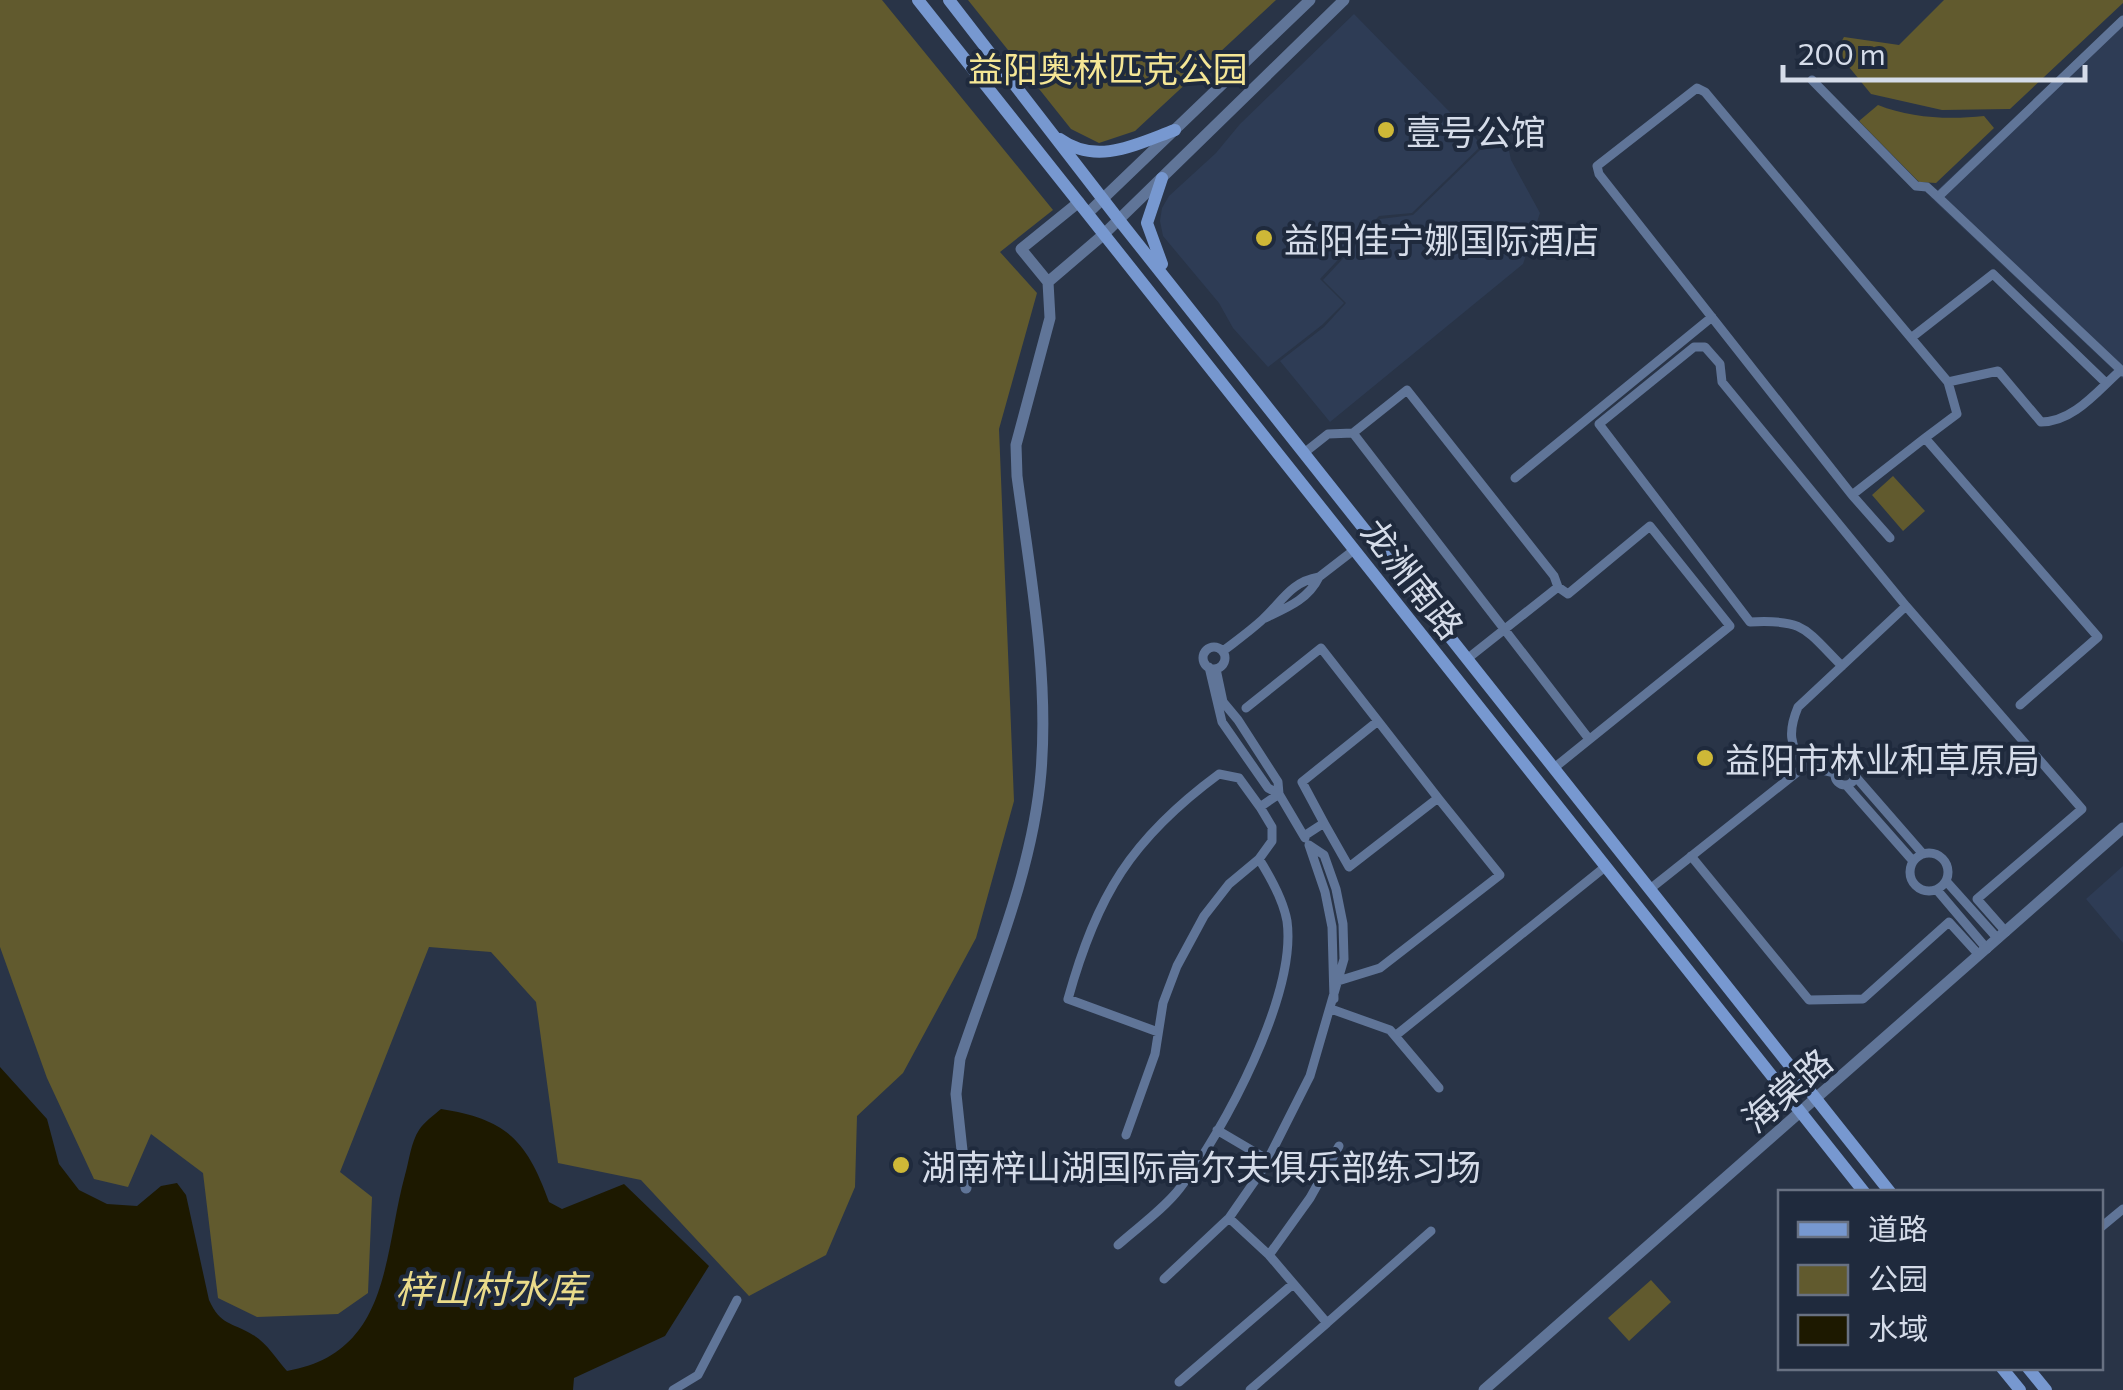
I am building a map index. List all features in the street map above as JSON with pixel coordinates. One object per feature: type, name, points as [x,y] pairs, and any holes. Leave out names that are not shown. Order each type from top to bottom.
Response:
[{"type":"main road","name":"龙洲南路","points":[[918,0],[1862,1190]]},
{"type":"main road","name":"龙洲南路","points":[[949,0],[1118,220],[1888,1190]]},
{"type":"main road","points":[[1052,134],[1069,146],[1098,154],[1175,130]]},
{"type":"main road","points":[[1162,178],[1147,223],[1155,251],[1177,293]]},
{"type":"main road","points":[[2030,1370],[2046,1390]]},
{"type":"street","points":[[966,1188],[956,1094],[960,1059],[1031,835],[1041,775],[1040,668],[1016,445],[1050,318],[1048,282],[1021,249],[1083,208],[1104,200],[1310,0]]},
{"type":"street","points":[[1048,282],[1104,235],[1344,0]]},
{"type":"street","points":[[1938,197],[2123,20]]},
{"type":"street","points":[[1812,80],[1916,186],[1927,187],[2122,371],[2068,416],[2041,422],[1998,371],[1948,382]]},
{"type":"street","points":[[1852,495],[1957,414],[1948,382],[1704,92],[1696,88],[1597,166],[1599,174],[1852,495],[1890,538]]},
{"type":"street","points":[[1911,338],[1993,274],[2106,383]]},
{"type":"street","points":[[1515,478],[1712,317]]},
{"type":"street","points":[[1691,856],[1809,1000],[1863,999],[2082,809],[1906,606],[1722,382],[1720,364],[1705,347],[1694,347],[1598,424],[1750,622],[1787,620],[1801,625],[1842,666]]},
{"type":"street","points":[[1304,454],[1328,434],[1353,433],[1408,390],[1554,576],[1558,587],[1568,594],[1650,526],[1730,626],[1554,768]]},
{"type":"street","points":[[1353,433],[1590,739]]},
{"type":"street","points":[[1925,438],[2098,637],[2020,705]]},
{"type":"street","points":[[1223,650],[1264,619],[1304,597],[1319,577],[1354,550]]},
{"type":"street","points":[[1467,658],[1558,587]]},
{"type":"street","points":[[1835,773],[1805,766],[1790,740],[1798,707],[1906,606]]},
{"type":"street","points":[[1223,650],[1216,646],[1206,650],[1203,658],[1212,668],[1222,722],[1268,788],[1279,794],[1307,840],[1325,892],[1332,927],[1332,1004]]},
{"type":"street","points":[[1246,708],[1321,648],[1500,875],[1380,968],[1338,980]]},
{"type":"street","points":[[1212,668],[1225,662],[1223,650]]},
{"type":"street","points":[[1378,721],[1302,782],[1349,867],[1438,798]]},
{"type":"street","points":[[1835,773],[1845,765],[1853,770],[1854,776],[1923,854],[1941,857],[1948,868],[1946,881],[1937,890],[1924,892],[1914,885],[1909,873],[1912,861],[1923,854]]},
{"type":"street","points":[[1650,890],[1805,766]]},
{"type":"street","points":[[1835,773],[1837,782],[1846,785],[1912,861]]},
{"type":"street","points":[[1126,1136],[1156,1054],[1170,984],[1196,930],[1228,884],[1259,859],[1272,842],[1272,827],[1240,778],[1219,774],[1185,799],[1138,846],[1108,890],[1084,942],[1068,1000],[1158,1032]]},
{"type":"street","points":[[1846,785],[1854,776]]},
{"type":"street","points":[[1260,807],[1279,794]]},
{"type":"street","points":[[1307,840],[1324,822]]},
{"type":"street","name":"海棠路","points":[[1484,1390],[2123,828]]},
{"type":"street","points":[[1164,1280],[1229,1218],[1268,1160],[1310,1076],[1344,960],[1343,924],[1336,889],[1324,855],[1307,840]]},
{"type":"street","points":[[1118,1246],[1179,1190],[1247,1074],[1278,999],[1287,922],[1275,885],[1259,859]]},
{"type":"street","points":[[1396,1036],[1606,867]]},
{"type":"street","points":[[1946,881],[2002,935]]},
{"type":"street","points":[[1937,890],[1954,918],[1983,952]]},
{"type":"street","points":[[1332,1004],[1390,1030],[1440,1088]]},
{"type":"street","points":[[1217,1130],[1268,1160]]},
{"type":"street","points":[[1269,1255],[1310,1198],[1338,1146]]},
{"type":"street","points":[[2103,1226],[2123,1209]]},
{"type":"street","points":[[1229,1218],[1269,1255],[1327,1323]]},
{"type":"street","points":[[1250,1390],[1431,1232]]},
{"type":"street","points":[[1179,1382],[1293,1284]]},
{"type":"street","points":[[674,1390],[698,1375],[737,1300]]},
{"type":"shaded area","points":[[1354,14],[1482,145],[1412,213],[1379,216],[1320,279],[1344,303],[1268,367],[1163,236],[1162,208],[1169,196],[1216,153],[1240,124]]},
{"type":"shaded area","points":[[2123,15],[2123,379],[1930,197]]},
{"type":"shaded area","points":[[1508,146],[1511,160],[1540,213],[1523,264],[1330,422],[1280,361],[1324,327],[1346,303],[1323,280],[1380,219],[1413,215],[1480,150]]},
{"type":"shaded area","points":[[2123,866],[2123,943],[2086,899]]},
{"type":"green space","points":[[0,0],[882,0],[1053,210],[1000,252],[1037,293],[999,429],[1014,801],[976,938],[903,1073],[857,1116],[855,1187],[826,1255],[749,1296],[641,1180],[558,1163],[536,1002],[491,952],[429,947],[340,1172],[372,1197],[368,1293],[338,1314],[257,1317],[218,1298],[203,1173],[151,1134],[128,1187],[94,1179],[47,1078],[0,947]]},
{"type":"green space","name":"益阳奥林匹克公园","points":[[968,0],[1276,0],[1135,131],[1099,143],[1071,129]]},
{"type":"green space","points":[[1944,0],[2123,3],[2010,109],[1942,110],[1871,94],[1836,51],[1844,37],[1899,45]]},
{"type":"green space","points":[[1878,105],[1930,117],[1984,116],[1994,128],[1936,183],[1919,182],[1859,121]]},
{"type":"green space","points":[[1893,476],[1925,511],[1903,531],[1872,495]]},
{"type":"green space","points":[[1651,1280],[1671,1302],[1629,1341],[1608,1318]]},
{"type":"water","name":"梓山村水库","points":[[0,1067],[47,1119],[59,1164],[79,1190],[107,1204],[137,1206],[161,1186],[177,1183],[186,1195],[213,1308],[227,1322],[258,1338],[287,1371],[321,1361],[346,1344],[364,1322],[385,1267],[414,1140],[441,1109],[483,1119],[512,1136],[532,1163],[549,1202],[562,1209],[624,1184],[709,1266],[665,1336],[574,1378],[573,1390],[0,1390]]},
{"type":"place","name":"壹号公馆","points":[[1386,130]]},
{"type":"place","name":"益阳佳宁娜国际酒店","points":[[1264,238]]},
{"type":"place","name":"益阳市林业和草原局","points":[[1705,758]]},
{"type":"place","name":"湖南梓山湖国际高尔夫俱乐部练习场","points":[[901,1165]]}]
